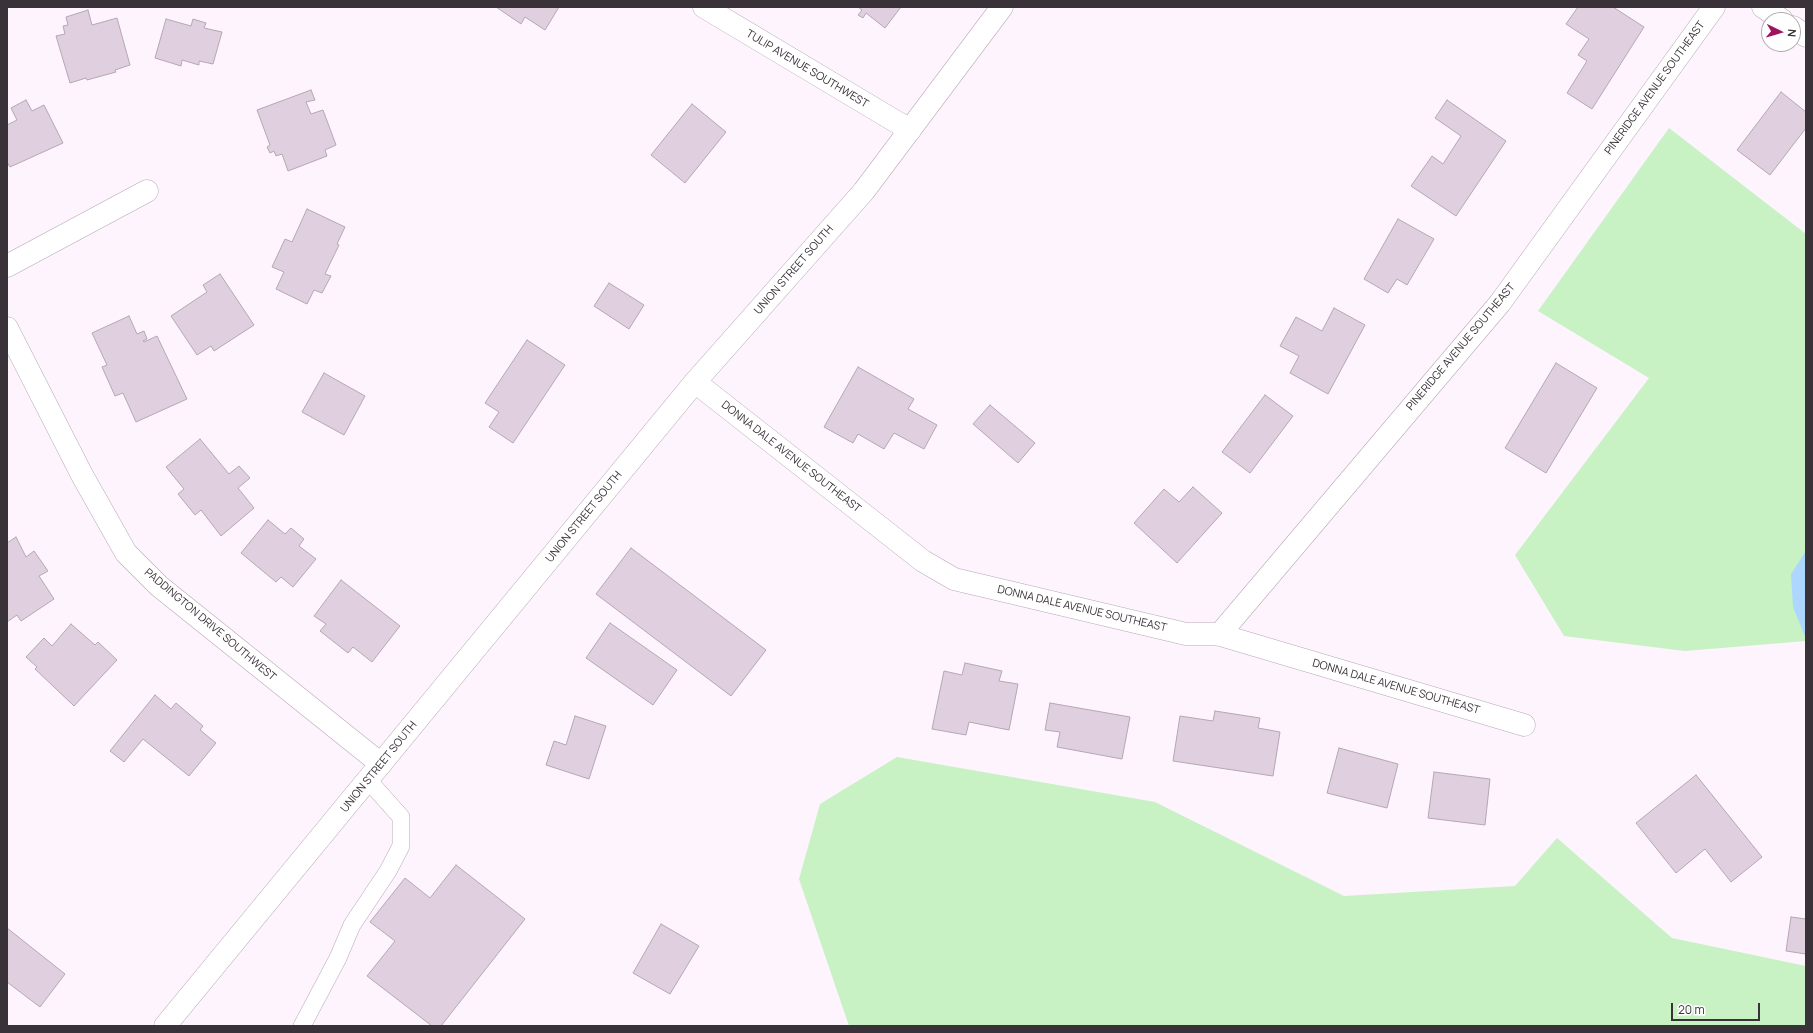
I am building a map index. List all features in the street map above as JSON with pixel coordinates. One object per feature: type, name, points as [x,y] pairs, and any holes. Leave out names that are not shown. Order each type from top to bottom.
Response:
[{"type":"street","name":"TULIP AVENUE SOUTHWEST","points":[[704,7],[910,130]]},
{"type":"street","name":"UNION STREET SOUTH","points":[[165,1026],[695,382],[864,191],[1002,7]]},
{"type":"street","name":"PINERIDGE AVENUE SOUTHEAST","points":[[1219,635],[1500,303],[1714,7]]},
{"type":"street","points":[[7,266],[147,192]]},
{"type":"street","name":"PADDINGTON DRIVE SOUTHWEST","points":[[7,328],[82,475],[126,553],[159,586],[375,772]]},
{"type":"street","name":"DONNA DALE AVENUE SOUTHEAST","points":[[695,382],[923,562],[954,579],[1186,634],[1219,635],[1524,725]]},
{"type":"lane","points":[[302,1026],[332,971],[352,925],[388,871],[402,846],[401,817],[375,772]]},
{"type":"green space","points":[[1669,128],[1806,234],[1806,641],[1685,651],[1564,636],[1515,555],[1649,378],[1538,311]]},
{"type":"green space","points":[[897,757],[1155,802],[1344,896],[1515,886],[1557,838],[1672,938],[1806,966],[1806,1026],[849,1026],[799,879],[820,804]]},
{"type":"water","points":[[1806,551],[1806,639],[1793,607],[1791,574]]},
{"type":"building","points":[[496,7],[559,7],[545,30],[525,17],[521,24]]},
{"type":"building","points":[[858,7],[901,7],[885,28],[866,13],[863,18],[858,15],[862,10]]},
{"type":"building","points":[[1578,7],[1613,7],[1644,27],[1592,109],[1567,93],[1587,61],[1578,55],[1589,39],[1566,24]]},
{"type":"building","points":[[88,10],[92,25],[117,18],[130,65],[115,70],[116,72],[70,83],[56,36],[65,34],[63,26],[68,25],[66,17]]},
{"type":"building","points":[[166,19],[191,26],[193,19],[206,23],[204,28],[222,32],[213,64],[199,61],[199,65],[182,60],[181,66],[155,58]]},
{"type":"building","points":[[311,90],[315,100],[306,102],[311,114],[323,110],[336,145],[325,150],[327,156],[288,171],[282,154],[276,156],[274,151],[270,153],[267,147],[270,145],[257,110]]},
{"type":"building","points":[[1781,92],[1806,112],[1806,128],[1770,175],[1737,150]]},
{"type":"building","points":[[26,100],[32,111],[44,105],[63,143],[10,167],[7,162],[7,125],[17,120],[11,108]]},
{"type":"building","points":[[1447,100],[1506,141],[1456,216],[1411,186],[1432,156],[1443,164],[1461,136],[1435,118]]},
{"type":"building","points":[[692,104],[726,132],[685,183],[651,155]]},
{"type":"building","points":[[307,209],[345,227],[337,244],[339,245],[325,274],[331,276],[322,293],[314,290],[307,304],[276,289],[284,272],[272,267],[285,239],[292,242]]},
{"type":"building","points":[[1398,219],[1434,239],[1407,285],[1397,279],[1388,293],[1364,279]]},
{"type":"building","points":[[220,274],[254,325],[214,351],[211,346],[197,355],[171,316],[207,292],[203,285]]},
{"type":"building","points":[[609,283],[644,305],[629,329],[594,306]]},
{"type":"building","points":[[1334,308],[1365,325],[1328,394],[1290,373],[1299,356],[1280,346],[1296,317],[1322,331]]},
{"type":"building","points":[[129,316],[137,334],[144,331],[147,339],[143,341],[144,342],[157,336],[187,399],[136,422],[123,393],[115,396],[102,367],[107,365],[92,333]]},
{"type":"building","points":[[527,340],[565,365],[513,443],[489,427],[499,412],[485,403]]},
{"type":"building","points":[[1556,363],[1597,388],[1546,473],[1505,448]]},
{"type":"building","points":[[858,367],[914,399],[908,409],[937,425],[924,449],[894,433],[884,449],[858,434],[853,443],[824,427]]},
{"type":"building","points":[[324,373],[365,396],[344,435],[302,412]]},
{"type":"building","points":[[1265,395],[1293,416],[1250,473],[1222,452]]},
{"type":"building","points":[[990,405],[1035,443],[1018,463],[973,424]]},
{"type":"building","points":[[200,439],[229,474],[239,466],[250,478],[238,488],[254,508],[221,536],[201,510],[195,515],[178,494],[184,489],[166,467]]},
{"type":"building","points":[[1193,487],[1222,513],[1177,563],[1134,523],[1164,489],[1179,502]]},
{"type":"building","points":[[268,520],[285,534],[291,528],[304,539],[299,546],[316,559],[293,587],[281,577],[276,582],[241,553]]},
{"type":"building","points":[[16,537],[26,557],[34,551],[48,571],[39,576],[54,599],[21,621],[17,615],[7,622],[7,543]]},
{"type":"building","points":[[631,548],[766,650],[731,696],[596,594]]},
{"type":"building","points":[[341,580],[400,626],[372,662],[353,647],[348,653],[320,631],[326,624],[314,616]]},
{"type":"building","points":[[610,623],[677,670],[653,705],[586,658]]},
{"type":"building","points":[[71,624],[95,645],[98,642],[117,660],[74,706],[35,669],[37,667],[26,657],[44,638],[52,646]]},
{"type":"building","points":[[965,663],[1002,671],[999,681],[1018,684],[1009,730],[969,722],[966,735],[932,729],[944,671],[962,675]]},
{"type":"building","points":[[155,695],[171,709],[176,703],[203,726],[200,730],[216,743],[189,776],[143,739],[124,762],[110,751]]},
{"type":"building","points":[[1050,703],[1130,717],[1122,759],[1057,747],[1060,732],[1045,730]]},
{"type":"building","points":[[1215,711],[1260,718],[1258,728],[1280,732],[1273,776],[1173,761],[1180,716],[1213,721]]},
{"type":"building","points":[[575,716],[606,726],[589,779],[546,765],[554,741],[566,745]]},
{"type":"building","points":[[1339,748],[1398,764],[1387,808],[1327,793]]},
{"type":"building","points":[[1434,772],[1490,779],[1485,825],[1428,818]]},
{"type":"building","points":[[1696,775],[1762,857],[1731,882],[1705,849],[1676,873],[1636,823]]},
{"type":"building","points":[[456,865],[525,919],[441,1026],[432,1026],[367,976],[395,941],[370,922],[405,878],[430,898]]},
{"type":"building","points":[[1791,917],[1806,919],[1806,954],[1786,951]]},
{"type":"building","points":[[661,924],[699,946],[670,994],[633,973]]},
{"type":"building","points":[[7,928],[65,974],[40,1007],[7,982]]}]
